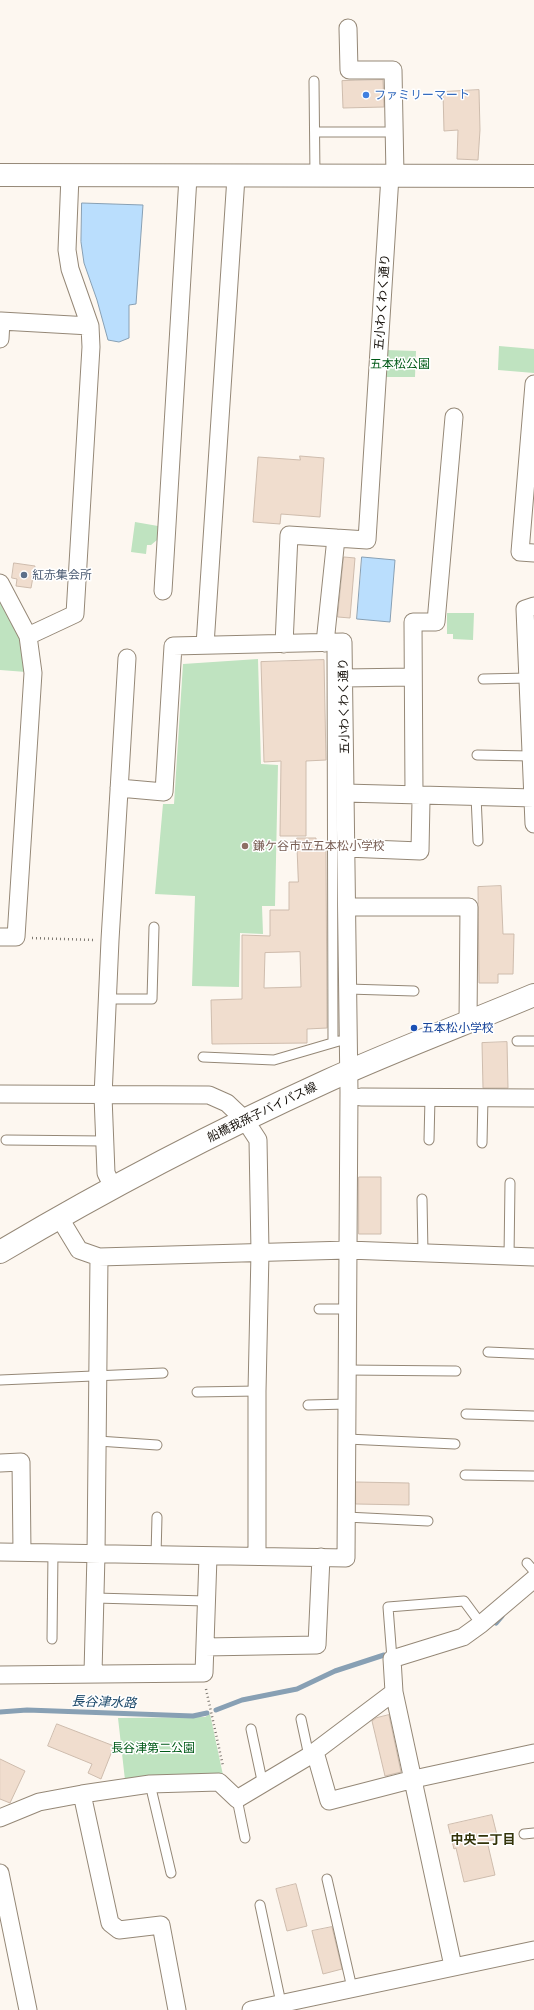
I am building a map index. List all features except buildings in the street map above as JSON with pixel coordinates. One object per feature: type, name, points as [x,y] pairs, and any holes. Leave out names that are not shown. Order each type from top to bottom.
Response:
[{"type":"street","points":[[348,28],[350,70],[393,70],[392,176]]},
{"type":"street","points":[[0,175],[188,177],[534,176]]},
{"type":"street","points":[[28,636],[75,614],[91,347],[90,326],[70,269],[66,250],[70,176]]},
{"type":"street","name":"五小わくわく通り","points":[[336,538],[367,540],[392,176]]},
{"type":"street","points":[[163,591],[188,177]]},
{"type":"street","points":[[205,645],[236,177]]},
{"type":"street","points":[[0,339],[1,321],[90,326]]},
{"type":"street","points":[[534,384],[520,552],[534,553]]},
{"type":"street","points":[[346,848],[420,851],[421,800],[414,794],[413,622],[436,622],[454,416]]},
{"type":"street","points":[[119,788],[164,792],[173,646],[205,645],[284,644],[329,643],[336,538],[289,535],[284,644]]},
{"type":"street","points":[[0,583],[28,636],[33,673],[8,937]]},
{"type":"street","points":[[534,606],[525,609],[530,670],[531,756],[534,824]]},
{"type":"street","name":"五小わくわく通り","points":[[321,1557],[346,1558],[348,1370],[349,1072],[341,1040],[348,988],[344,642],[329,643]]},
{"type":"street","points":[[113,1186],[106,1173],[103,1141],[103,1096],[110,940],[127,658]]},
{"type":"street","points":[[344,678],[413,677]]},
{"type":"street","points":[[345,793],[533,798]]},
{"type":"street","points":[[347,907],[469,907],[468,1022]]},
{"type":"street","name":"船橋我孫子バイパス線","points":[[0,1252],[113,1186],[245,1120],[349,1072],[534,995]]},
{"type":"street","points":[[0,1094],[209,1096],[227,1103],[245,1120],[258,1140],[260,1252],[257,1391],[257,1556]]},
{"type":"street","points":[[360,1097],[534,1098]]},
{"type":"street","points":[[59,1217],[79,1250],[99,1257],[348,1250],[534,1257]]},
{"type":"street","points":[[93,1673],[99,1376],[99,1257]]},
{"type":"street","points":[[0,1463],[21,1462],[22,1552]]},
{"type":"street","points":[[0,1552],[208,1557],[321,1557],[317,1645],[205,1647]]},
{"type":"street","points":[[0,1675],[204,1672],[208,1557]]},
{"type":"street","points":[[453,1966],[414,1779],[394,1692],[392,1659],[463,1637],[534,1580]]},
{"type":"street","points":[[0,1818],[39,1802],[150,1784],[219,1782],[232,1795],[262,1785],[312,1754],[394,1692]]},
{"type":"street","points":[[312,1754],[329,1801],[414,1779],[534,1753]]},
{"type":"street","points":[[82,1794],[110,1923],[119,1930],[161,1925],[177,2010]]},
{"type":"street","points":[[1,1879],[28,2010]]},
{"type":"street","points":[[251,2010],[534,1950]]},
{"type":"lane","points":[[314,80],[315,176]]},
{"type":"lane","points":[[315,132],[385,132]]},
{"type":"lane","points":[[203,1057],[274,1060],[341,1040],[329,643]]},
{"type":"lane","points":[[483,679],[530,670]]},
{"type":"lane","points":[[477,755],[531,756]]},
{"type":"lane","points":[[476,796],[478,842]]},
{"type":"lane","points":[[107,999],[152,999],[154,927]]},
{"type":"lane","points":[[348,988],[414,991]]},
{"type":"lane","points":[[517,1041],[534,1041]]},
{"type":"lane","points":[[428,1140],[430,1098]]},
{"type":"lane","points":[[482,1143],[483,1098]]},
{"type":"lane","points":[[6,1140],[103,1141]]},
{"type":"lane","points":[[509,1256],[510,1183]]},
{"type":"lane","points":[[422,1199],[423,1253]]},
{"type":"lane","points":[[319,1309],[348,1309]]},
{"type":"lane","points":[[488,1352],[534,1354]]},
{"type":"lane","points":[[348,1370],[456,1371]]},
{"type":"lane","points":[[0,1380],[163,1373]]},
{"type":"lane","points":[[197,1392],[257,1391]]},
{"type":"lane","points":[[308,1405],[347,1404]]},
{"type":"lane","points":[[466,1414],[534,1416]]},
{"type":"lane","points":[[347,1440],[455,1444]]},
{"type":"lane","points":[[98,1441],[157,1445]]},
{"type":"lane","points":[[465,1475],[534,1476]]},
{"type":"lane","points":[[156,1555],[157,1517]]},
{"type":"lane","points":[[346,1517],[428,1521]]},
{"type":"lane","points":[[52,1639],[53,1553]]},
{"type":"lane","points":[[526,1563],[534,1571]]},
{"type":"lane","points":[[95,1598],[206,1601]]},
{"type":"lane","points":[[392,1659],[388,1607],[464,1601],[481,1624]]},
{"type":"lane","points":[[301,1720],[312,1754]]},
{"type":"lane","points":[[251,1729],[262,1785]]},
{"type":"lane","points":[[150,1784],[171,1873]]},
{"type":"lane","points":[[232,1795],[245,1838]]},
{"type":"lane","points":[[524,1834],[534,1833]]},
{"type":"lane","points":[[327,1879],[352,1988]]},
{"type":"lane","points":[[260,1905],[281,2003]]},
{"type":"path","points":[[8,937],[110,940]]},
{"type":"path","points":[[204,1672],[207,1696],[232,1795]]},
{"type":"green space","points":[[499,346],[534,349],[534,373],[498,370]]},
{"type":"green space","name":"五本松公園","points":[[385,350],[416,351],[415,377],[383,377]]},
{"type":"green space","points":[[135,522],[158,526],[157,540],[151,545],[147,545],[146,554],[131,552]]},
{"type":"green space","points":[[0,598],[20,637],[26,672],[0,670]]},
{"type":"green space","points":[[447,613],[474,613],[473,640],[453,639],[453,634],[447,634]]},
{"type":"green space","points":[[258,659],[261,764],[278,765],[275,906],[262,906],[263,934],[240,933],[239,987],[192,986],[195,896],[155,894],[163,804],[174,804],[183,664]]},
{"type":"green space","name":"長谷津第二公園","points":[[210,1714],[223,1775],[125,1780],[118,1718],[205,1717]]},
{"type":"water","points":[[82,203],[143,205],[136,304],[129,305],[129,338],[119,342],[108,340],[97,300],[84,263],[81,242]]},
{"type":"water","points":[[362,557],[395,560],[390,622],[357,619]]},
{"type":"waterway","name":"長谷津水路","points":[[496,1623],[502,1616]]},
{"type":"waterway","name":"長谷津水路","points":[[216,1710],[242,1700],[297,1689],[335,1671],[384,1655]]},
{"type":"waterway","name":"長谷津水路","points":[[0,1712],[27,1710],[193,1716],[207,1713]]},
{"type":"place","name":"ファミリーマート","points":[[366,95]]},
{"type":"place","name":"紅赤集会所","points":[[24,575]]},
{"type":"place","name":"鎌ケ谷市立五本松小学校","points":[[245,846]]},
{"type":"place","name":"五本松小学校","points":[[414,1028]]},
{"type":"district","name":"中央二丁目","points":[[483,1840]]}]
